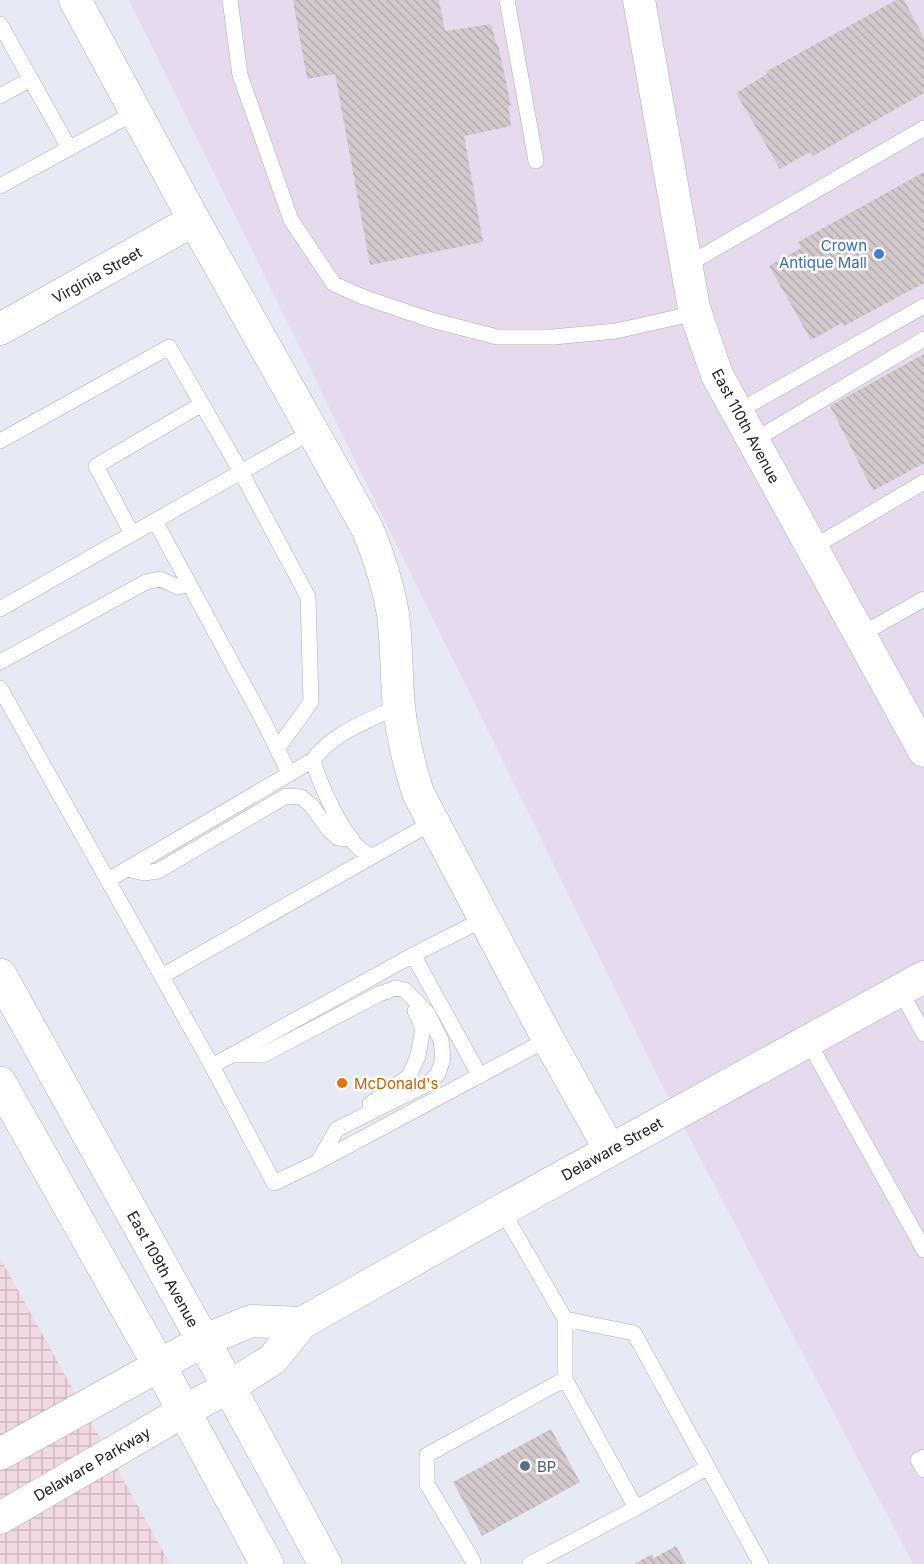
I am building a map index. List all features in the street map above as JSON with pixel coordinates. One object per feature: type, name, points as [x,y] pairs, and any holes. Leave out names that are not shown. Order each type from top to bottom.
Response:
[{"type":"main road","name":"East 109th Avenue","points":[[0,975],[325,1564]]},
{"type":"main road","points":[[0,1083],[159,1365],[267,1564]]},
{"type":"street","points":[[75,0],[194,220],[368,530],[387,582],[396,644],[402,733],[418,793],[548,1040],[610,1150]]},
{"type":"street","name":"East 110th Avenue","points":[[639,0],[696,313],[717,375],[924,752]]},
{"type":"street","name":"Virginia Street","points":[[0,329],[194,220]]},
{"type":"street","name":"Delaware Street","points":[[184,1411],[229,1387],[273,1359],[302,1323],[912,984]]},
{"type":"street","points":[[0,1454],[203,1341],[251,1321],[302,1323]]},
{"type":"street","name":"Delaware Parkway","points":[[0,1518],[184,1411]]},
{"type":"lane","points":[[230,0],[240,75],[291,220],[334,284],[363,297],[428,319],[497,337],[553,338],[616,331],[696,313]]},
{"type":"lane","points":[[507,0],[536,161]]},
{"type":"lane","points":[[0,24],[69,148]]},
{"type":"lane","points":[[0,96],[31,79]]},
{"type":"lane","points":[[0,186],[136,112]]},
{"type":"lane","points":[[687,265],[924,128]]},
{"type":"lane","points":[[737,412],[924,306]]},
{"type":"lane","points":[[753,441],[924,339]]},
{"type":"lane","points":[[0,441],[169,347],[241,472],[308,597],[310,702],[277,749]]},
{"type":"lane","points":[[132,534],[96,466],[202,404]]},
{"type":"lane","points":[[0,609],[313,431]]},
{"type":"lane","points":[[812,548],[924,482]]},
{"type":"lane","points":[[155,521],[289,773]]},
{"type":"lane","points":[[0,663],[146,582],[160,579],[178,587],[189,584]]},
{"type":"lane","points":[[860,635],[924,599]]},
{"type":"lane","points":[[0,688],[212,1066],[274,1183],[548,1040]]},
{"type":"lane","points":[[108,880],[313,760],[320,750],[344,734],[399,706]]},
{"type":"lane","points":[[313,760],[315,770],[336,816],[351,839],[363,851],[373,856]]},
{"type":"lane","points":[[127,869],[144,873],[158,871],[286,796],[301,797],[311,805],[329,830],[338,838],[351,839]]},
{"type":"lane","points":[[162,976],[433,822]]},
{"type":"lane","points":[[212,1066],[413,955],[484,919]]},
{"type":"lane","points":[[413,955],[480,1076]]},
{"type":"lane","points":[[912,984],[924,1034]]},
{"type":"lane","points":[[232,1055],[263,1055],[379,994],[396,988],[405,990],[428,1014],[441,1040],[443,1058],[438,1074],[427,1084],[337,1129]]},
{"type":"lane","points":[[318,1162],[337,1129],[409,1076],[418,1056],[423,1028],[405,990]]},
{"type":"lane","points":[[808,1041],[924,1250]]},
{"type":"lane","points":[[502,1210],[565,1319],[565,1378],[636,1508]]},
{"type":"lane","points":[[565,1319],[634,1333],[761,1564]]},
{"type":"lane","points":[[473,1564],[427,1484],[427,1455],[565,1378]]},
{"type":"lane","points":[[924,1457],[918,1460],[924,1470]]},
{"type":"lane","points":[[530,1564],[708,1467]]},
{"type":"shaded area","points":[[129,0],[924,0],[924,1564],[913,1564],[664,1089]]},
{"type":"shaded area","points":[[0,1258],[170,1564],[0,1564]]},
{"type":"building","points":[[293,0],[439,0],[445,31],[491,24],[498,44],[511,106],[508,105],[511,126],[464,136],[483,242],[370,265],[335,74],[307,79]]},
{"type":"building","points":[[896,0],[904,0],[924,38],[924,93],[813,156],[810,152],[780,169],[736,93],[767,74],[767,71]]},
{"type":"building","points":[[924,172],[924,283],[844,326],[842,323],[811,340],[769,266],[801,248],[798,242]]},
{"type":"building","points":[[924,354],[924,463],[873,491],[830,406]]},
{"type":"building","points":[[551,1429],[580,1482],[482,1536],[453,1482]]},
{"type":"building","points":[[676,1546],[686,1564],[634,1564],[652,1554],[654,1558]]},
{"type":"place","name":"Crown Antique Mall","points":[[879,254]]},
{"type":"place","name":"McDonald's","points":[[342,1083]]},
{"type":"place","name":"BP","points":[[525,1466]]}]
